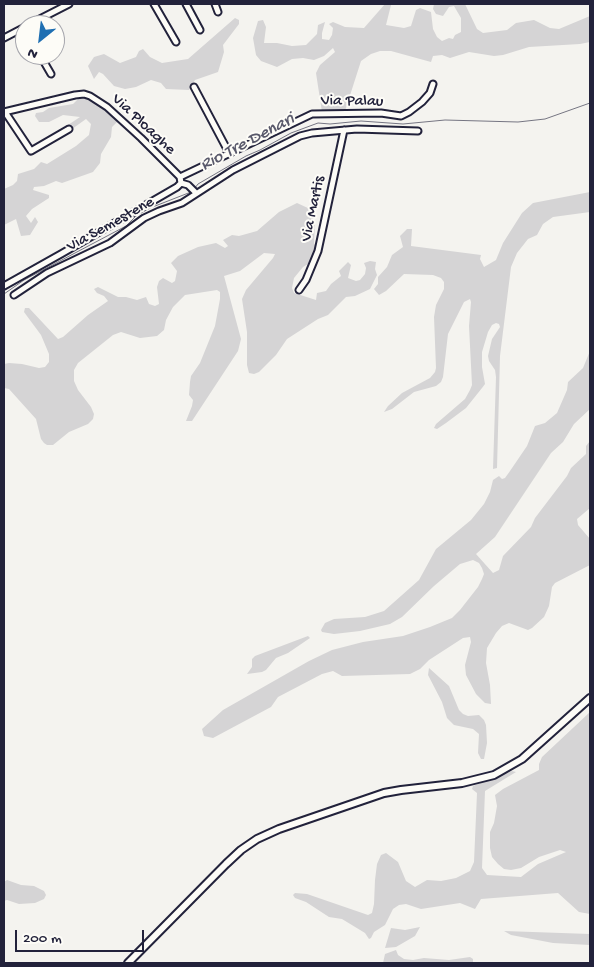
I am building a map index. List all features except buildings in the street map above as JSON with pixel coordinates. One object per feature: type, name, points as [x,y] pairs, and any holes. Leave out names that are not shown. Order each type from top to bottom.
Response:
[{"type":"main road","points":[[128,963],[226,864],[257,839],[279,829],[384,793],[462,783],[494,775],[522,760],[590,698]]},
{"type":"street","points":[[48,15],[69,4]]},
{"type":"street","points":[[154,4],[176,42]]},
{"type":"street","points":[[186,4],[200,30]]},
{"type":"street","points":[[215,4],[218,12]]},
{"type":"street","points":[[46,65],[51,74]]},
{"type":"street","name":"Via Palau","points":[[4,286],[177,187],[180,180],[229,153],[314,114],[381,113],[401,116],[422,102],[430,93],[433,84]]},
{"type":"street","points":[[194,86],[229,153]]},
{"type":"street","name":"Via Ploaghe","points":[[4,112],[75,95],[90,96],[107,107],[128,126],[180,180],[196,193]]},
{"type":"street","points":[[4,112],[31,151],[70,129]]},
{"type":"street","name":"Via Semestene","points":[[14,295],[47,273],[110,243],[144,218],[182,203],[233,170],[300,136],[344,130],[418,131]]},
{"type":"street","name":"Via Martis","points":[[299,290],[306,280],[318,251],[344,130]]},
{"type":"street","points":[[154,200],[159,211]]},
{"type":"shaded area","points":[[385,4],[391,4],[386,25],[404,28],[411,26],[416,10],[420,8],[431,12],[433,29],[437,37],[442,41],[449,38],[453,39],[455,35],[461,32],[461,18],[454,6],[449,7],[443,16],[436,14],[433,9],[434,4],[465,4],[477,29],[483,33],[507,30],[516,23],[534,20],[550,28],[559,29],[590,16],[590,42],[529,47],[494,56],[469,52],[450,58],[442,55],[433,56],[431,62],[391,51],[380,51],[371,54],[361,61],[345,111],[322,112],[316,73],[320,65],[335,52],[333,48],[324,56],[314,60],[292,59],[277,67],[261,61],[256,55],[253,38],[258,21],[263,20],[266,27],[264,43],[292,46],[306,45],[317,34],[318,25],[325,22],[322,39],[329,40],[333,28],[329,24],[333,22],[345,27],[364,28]]},
{"type":"shaded area","points":[[235,18],[239,20],[239,24],[223,45],[224,52],[218,72],[195,80],[189,90],[166,89],[161,83],[151,80],[136,87],[125,89],[114,86],[99,72],[94,79],[88,66],[94,57],[104,54],[120,63],[136,57],[139,51],[143,49],[150,57],[162,63],[188,59]]},
{"type":"shaded area","points":[[86,97],[95,101],[118,121],[112,127],[111,137],[101,154],[100,163],[93,172],[62,183],[56,181],[44,186],[34,187],[33,190],[49,195],[49,198],[32,209],[26,216],[31,223],[35,217],[38,222],[30,235],[21,236],[16,219],[4,225],[4,189],[17,181],[18,174],[34,169],[41,162],[47,164],[76,146],[89,135],[91,124],[86,119],[72,129],[68,125],[80,117],[63,115],[49,122],[39,122],[35,116],[36,113],[43,112],[49,108],[73,104],[78,99]]},
{"type":"shaded area","points":[[590,192],[590,212],[553,217],[543,224],[537,235],[528,239],[517,253],[511,267],[500,356],[497,468],[493,469],[496,377],[495,370],[488,356],[492,339],[500,327],[499,324],[492,325],[482,352],[485,384],[466,408],[437,429],[434,428],[436,424],[465,399],[472,385],[469,326],[470,299],[464,302],[448,334],[441,382],[436,386],[414,392],[392,409],[384,412],[402,393],[430,378],[435,372],[434,317],[436,305],[444,289],[444,282],[441,278],[433,275],[404,274],[379,295],[374,289],[378,284],[378,277],[387,267],[392,255],[403,247],[400,236],[407,229],[412,229],[411,246],[481,255],[480,259],[484,267],[496,260],[503,243],[522,213],[533,203]]},
{"type":"shaded area","points":[[297,203],[310,209],[315,223],[314,243],[318,252],[313,261],[303,267],[294,278],[292,288],[294,293],[316,300],[317,293],[326,291],[341,276],[339,271],[348,262],[351,265],[348,278],[356,281],[360,280],[365,274],[366,268],[364,263],[376,262],[375,269],[377,275],[370,289],[355,296],[346,297],[328,315],[318,319],[287,339],[276,355],[259,372],[249,373],[247,365],[247,332],[242,299],[246,290],[275,254],[264,253],[240,271],[224,276],[241,339],[238,351],[192,421],[186,421],[193,400],[189,395],[191,376],[200,363],[215,326],[220,299],[220,292],[217,290],[185,295],[173,307],[166,320],[164,330],[157,336],[140,338],[121,332],[113,335],[78,363],[74,370],[74,381],[78,390],[91,407],[94,414],[93,419],[88,424],[69,432],[53,445],[44,443],[41,439],[36,419],[9,389],[4,388],[4,364],[22,364],[39,368],[45,367],[49,362],[49,354],[41,335],[24,312],[25,308],[29,308],[58,339],[108,301],[94,289],[98,287],[118,297],[137,300],[146,297],[149,304],[155,306],[159,304],[157,287],[159,281],[163,278],[172,283],[175,281],[177,271],[171,263],[178,256],[198,247],[216,243],[225,248],[228,246],[223,240],[232,235],[239,236],[257,231],[279,212]]},
{"type":"shaded area","points":[[590,351],[590,409],[574,424],[563,442],[551,453],[495,537],[476,554],[493,573],[499,570],[503,556],[531,527],[535,518],[571,468],[586,454],[586,446],[590,441],[590,508],[577,519],[578,525],[590,539],[590,565],[555,583],[552,587],[549,606],[544,617],[532,628],[528,630],[509,623],[502,626],[496,633],[487,648],[486,663],[491,704],[485,703],[476,694],[466,675],[465,665],[471,642],[470,637],[463,638],[410,674],[342,676],[333,671],[322,674],[278,697],[271,707],[213,738],[204,736],[202,729],[223,710],[332,650],[363,642],[403,636],[452,618],[478,587],[484,574],[479,563],[473,560],[460,564],[402,617],[390,624],[360,631],[334,634],[322,632],[321,630],[325,623],[334,619],[365,617],[384,611],[419,580],[436,549],[471,520],[484,504],[493,480],[499,476],[502,479],[505,478],[527,446],[535,426],[545,423],[557,413],[567,390],[568,382],[583,368]]},
{"type":"shaded area","points":[[308,636],[310,638],[288,653],[276,658],[266,670],[247,674],[252,667],[252,659],[255,656]]},
{"type":"shaded area","points":[[429,668],[449,686],[459,710],[463,714],[468,716],[479,715],[484,720],[487,743],[484,759],[481,759],[478,753],[479,734],[473,729],[454,725],[447,718],[442,702],[428,675]]},
{"type":"shaded area","points":[[590,712],[590,914],[579,912],[558,893],[481,899],[475,909],[460,903],[421,909],[406,904],[399,905],[393,909],[385,925],[374,932],[369,939],[365,933],[342,919],[329,917],[306,902],[295,898],[293,895],[295,893],[307,894],[368,915],[372,913],[374,904],[377,864],[381,855],[386,853],[398,862],[406,881],[415,887],[427,880],[441,881],[456,878],[470,871],[474,862],[477,793],[472,789],[473,786],[512,771],[516,772],[485,791],[482,868],[487,875],[521,877],[538,864],[566,852],[560,850],[539,857],[521,868],[504,869],[492,857],[490,848],[490,832],[494,823],[497,806],[495,795],[539,770],[542,757]]},
{"type":"shaded area","points":[[7,880],[21,885],[34,886],[44,891],[46,895],[44,899],[35,903],[19,904],[7,900],[4,901],[4,882]]},
{"type":"shaded area","points":[[420,927],[415,936],[396,947],[385,948],[391,928],[405,930]]},
{"type":"shaded area","points":[[504,931],[590,934],[590,945],[553,943],[511,935]]},
{"type":"shaded area","points":[[396,950],[398,955],[404,959],[449,960],[470,957],[473,959],[473,963],[383,963],[385,954]]},
{"type":"waterway","name":"Rio Tre Denari","points":[[194,189],[198,184],[246,156],[291,133],[318,123],[330,124],[361,121],[403,124],[445,120],[518,122],[545,119],[590,103]]},
{"type":"waterway","name":"Rio Tre Denari","points":[[4,294],[24,280],[126,226],[136,216],[150,208],[191,192]]}]
